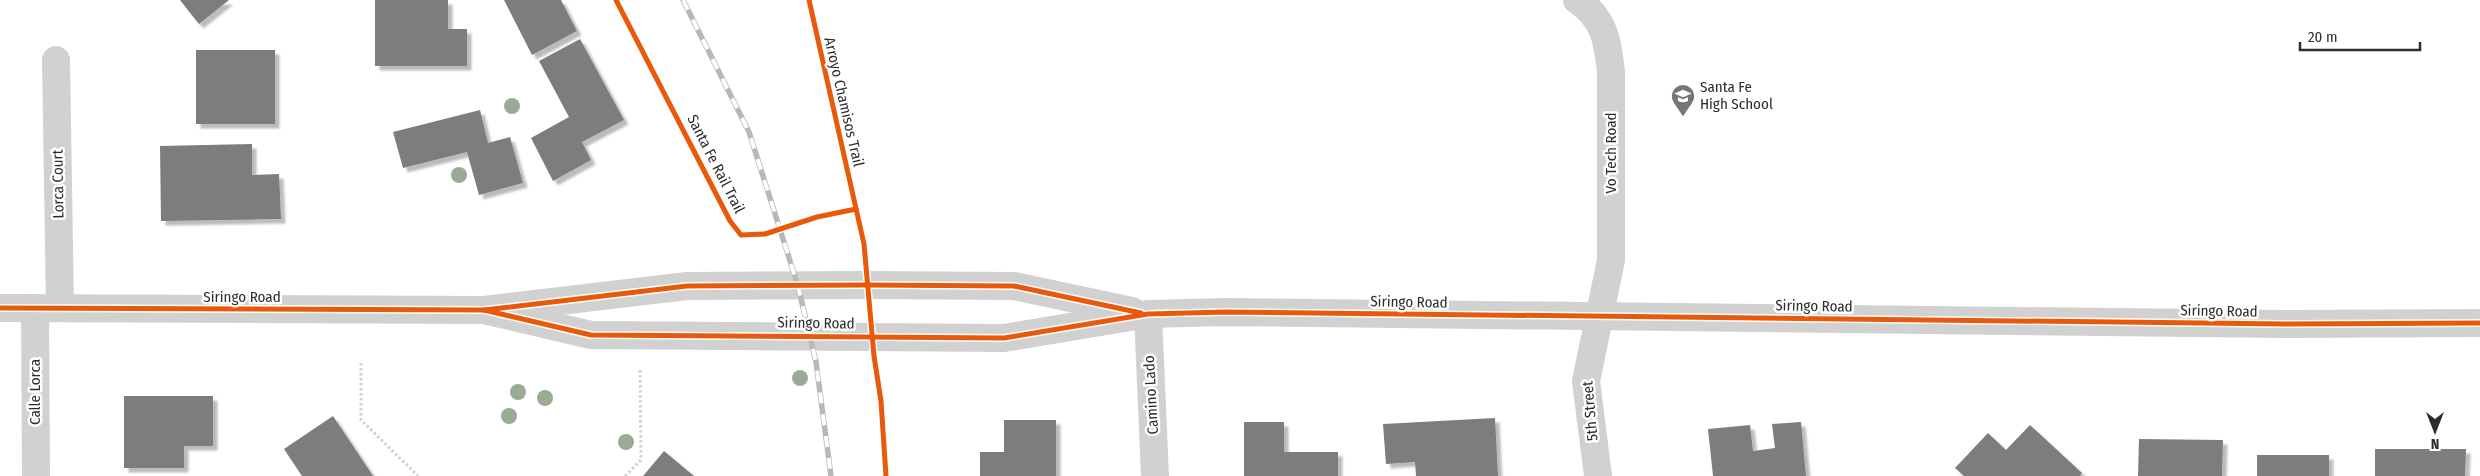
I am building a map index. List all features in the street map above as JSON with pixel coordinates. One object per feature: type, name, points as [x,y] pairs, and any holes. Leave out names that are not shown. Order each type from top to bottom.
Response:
[{"type":"street","name":"Vo Tech Road","points":[[1577,0],[1601,23],[1608,48],[1611,73],[1611,260],[1599,316]]},
{"type":"street","name":"Lorca Court","points":[[48,308],[56,60]]},
{"type":"street","name":"Siringo Road","points":[[0,308],[484,310],[687,286],[1014,286],[1148,314]]},
{"type":"street","name":"Calle Lorca","points":[[36,476],[48,308]]},
{"type":"street","name":"Siringo Road","points":[[484,310],[591,335],[1004,338],[1148,314],[1226,312],[2286,324],[2480,324]]},
{"type":"street","name":"Camino Lado","points":[[1148,314],[1155,476]]},
{"type":"street","name":"5th Street","points":[[1598,476],[1586,381],[1599,316]]},
{"type":"path","points":[[625,476],[641,460],[640,361]]},
{"type":"path","points":[[361,362],[361,420],[418,476]]},
{"type":"building","points":[[180,0],[229,0],[199,24]]},
{"type":"building","points":[[375,0],[448,0],[448,29],[467,29],[467,66],[375,66]]},
{"type":"building","points":[[504,0],[561,0],[577,31],[532,55]]},
{"type":"building","points":[[580,39],[624,120],[582,142],[591,160],[553,181],[531,138],[569,117],[539,61]]},
{"type":"building","points":[[196,50],[275,50],[275,124],[196,124]]},
{"type":"building","points":[[480,110],[488,143],[510,137],[523,183],[479,195],[467,152],[403,168],[393,132]]},
{"type":"building","points":[[252,144],[252,175],[279,174],[281,219],[161,221],[160,146]]},
{"type":"building","points":[[124,396],[213,396],[213,446],[184,446],[184,468],[124,468]]},
{"type":"building","points":[[333,416],[373,476],[302,476],[284,449]]},
{"type":"building","points":[[1495,418],[1498,476],[1416,476],[1415,462],[1386,464],[1383,424]]},
{"type":"building","points":[[1004,420],[1056,420],[1056,476],[980,476],[980,452],[1004,452]]},
{"type":"building","points":[[1244,422],[1284,422],[1284,452],[1338,452],[1338,476],[1244,476]]},
{"type":"building","points":[[1801,422],[1806,476],[1713,476],[1708,429],[1750,425],[1753,451],[1775,448],[1772,424]]},
{"type":"building","points":[[2030,425],[2082,473],[2080,476],[1964,476],[1955,468],[1988,433],[2006,450]]},
{"type":"building","points":[[2139,439],[2223,440],[2222,476],[2138,476]]},
{"type":"building","points":[[2375,449],[2466,449],[2465,476],[2375,476]]},
{"type":"building","points":[[664,451],[694,476],[643,476]]},
{"type":"building","points":[[2257,455],[2329,455],[2329,476],[2257,476]]},
{"type":"railway","points":[[683,0],[749,132],[798,286],[816,362],[831,476]]},
{"type":"cycle path","name":"Santa Fe Rail Trail","points":[[616,0],[730,221],[741,235],[765,234],[817,217],[856,209]]},
{"type":"cycle path","name":"Arroyo Chamisos Trail","points":[[809,0],[864,244],[874,356],[881,401],[886,476]]},
{"type":"cycle path","points":[[0,308],[484,310],[687,286],[867,285],[1014,286],[1141,313]]},
{"type":"cycle path","points":[[484,310],[591,335],[1004,338],[1148,314],[1226,312],[2286,324],[2480,323]]},
{"type":"place","name":"Santa Fe High School","points":[[1683,117]]}]
